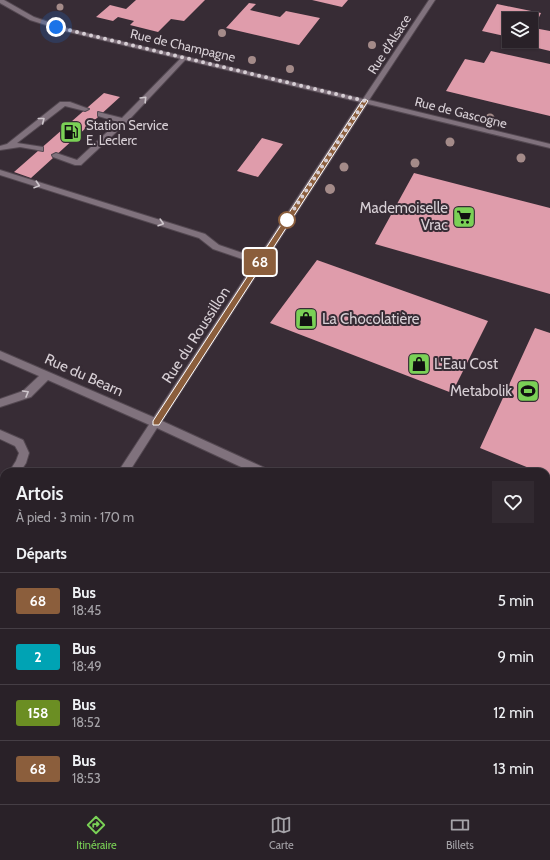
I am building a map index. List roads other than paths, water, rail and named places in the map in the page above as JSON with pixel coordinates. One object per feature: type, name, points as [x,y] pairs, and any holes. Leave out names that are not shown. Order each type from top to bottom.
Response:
[{"type":"street","name":"Rue de Champagne","points":[[0,0],[16,12],[45,24],[365,101]]},
{"type":"street","name":"Rue d'Alsace","points":[[365,101],[432,0]]},
{"type":"street","points":[[56,155],[78,163],[123,121],[184,58]]},
{"type":"street","name":"Rue de Gascogne","points":[[365,101],[550,146]]},
{"type":"street","name":"Rue du Roussillon","points":[[126,468],[365,101]]},
{"type":"street","points":[[0,148],[11,144],[63,104],[70,104],[85,109]]},
{"type":"street","points":[[101,114],[123,121]]},
{"type":"street","points":[[11,144],[28,145],[40,149]]},
{"type":"street","points":[[0,172],[202,236],[216,246],[260,262]]},
{"type":"street","name":"Rue du Bearn","points":[[0,355],[156,423],[254,468]]},
{"type":"street","points":[[0,403],[27,394],[47,375]]},
{"type":"street","points":[[0,434],[18,442],[24,453],[17,468]]},
{"type":"place","name":"Station Service E. Leclerc","points":[[71,132]]},
{"type":"place","name":"Mademoiselle Vrac","points":[[464,217]]},
{"type":"place","name":"La Chocolatière","points":[[306,319]]},
{"type":"place","name":"L'Eau Cost","points":[[419,364]]},
{"type":"place","name":"Metabolik","points":[[528,391]]}]
